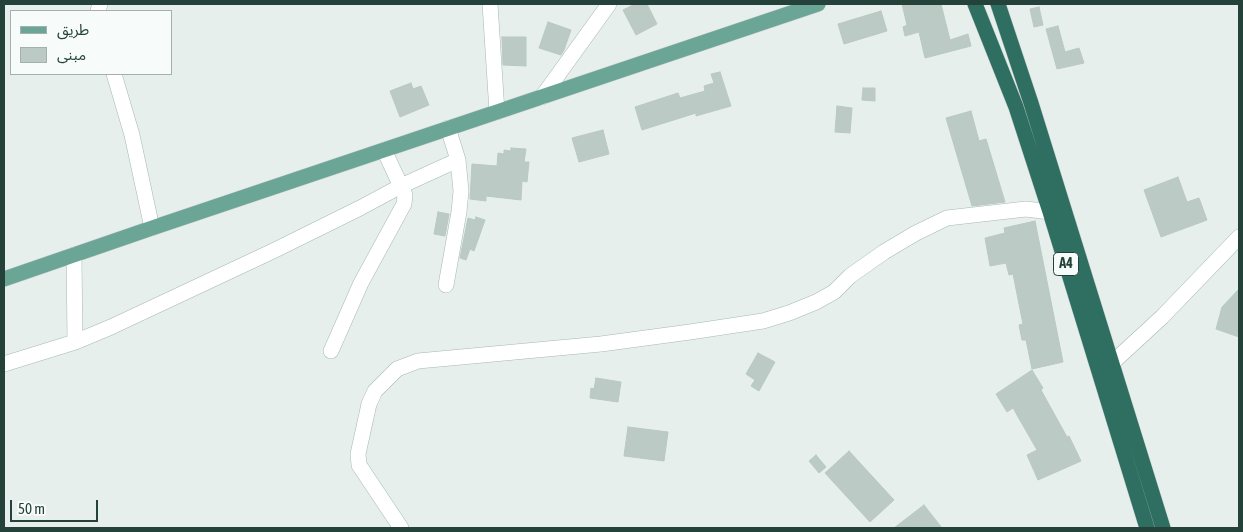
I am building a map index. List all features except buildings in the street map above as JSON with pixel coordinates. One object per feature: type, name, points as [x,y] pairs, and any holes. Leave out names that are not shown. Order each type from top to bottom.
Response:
[{"type":"highway","name":"A4","points":[[975,4],[1057,209],[1112,363],[1163,528]]},
{"type":"highway","name":"A4","points":[[998,4],[1031,103],[1057,209],[1147,528]]},
{"type":"highway","points":[[1016,107],[1031,103]]},
{"type":"main road","points":[[4,280],[152,228],[818,4]]},
{"type":"street","points":[[490,4],[497,112]]},
{"type":"street","points":[[542,96],[609,4]]},
{"type":"street","points":[[114,75],[132,135],[152,228]]},
{"type":"street","points":[[446,285],[460,212],[461,191],[458,160],[448,128]]},
{"type":"street","points":[[331,351],[361,283],[403,208],[404,195],[384,150]]},
{"type":"street","points":[[4,364],[75,342],[111,327],[458,160]]},
{"type":"street","points":[[401,528],[359,465],[358,454],[362,430],[372,397],[375,391],[397,369],[418,361],[601,344],[763,321],[816,302],[834,292],[850,276],[884,252],[916,233],[948,218],[1026,209],[1057,209]]},
{"type":"street","points":[[1112,363],[1236,246]]},
{"type":"street","points":[[74,255],[75,342]]}]
